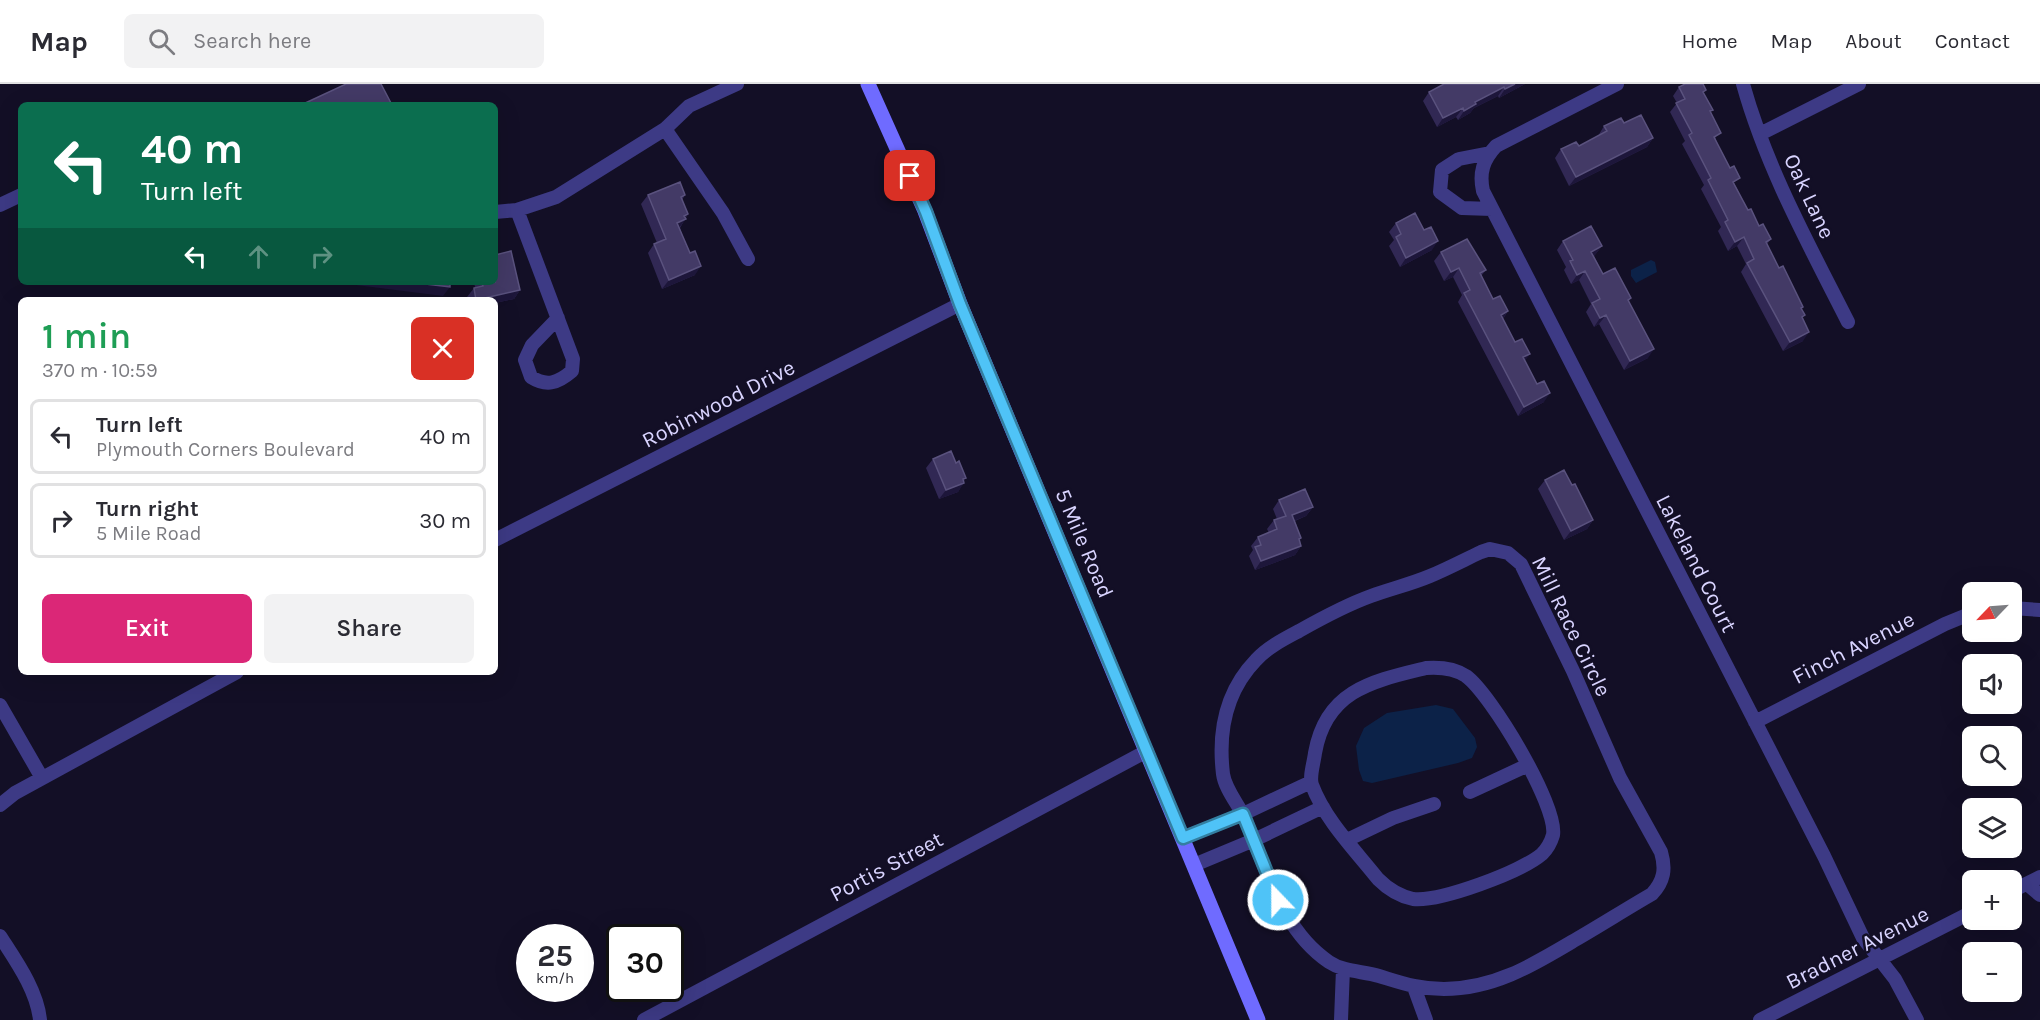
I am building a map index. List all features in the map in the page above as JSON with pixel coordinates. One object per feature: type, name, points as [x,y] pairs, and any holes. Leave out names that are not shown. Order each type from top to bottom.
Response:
[{"type":"street","points":[[498,212],[517,210],[556,197],[665,129],[688,106],[713,88],[737,84]]},
{"type":"street","name":"5 Mile Road","points":[[868,84],[926,212],[960,304],[1148,751],[1258,1020]]},
{"type":"street","points":[[1492,209],[1462,208],[1440,192],[1442,171],[1459,159],[1490,153],[1496,146],[1617,84]]},
{"type":"street","name":"Oak Lane","points":[[1743,84],[1760,134],[1804,235],[1848,322]]},
{"type":"street","points":[[1760,134],[1858,84]]},
{"type":"street","points":[[665,129],[723,213],[748,259]]},
{"type":"street","name":"Lakeland Court","points":[[1490,153],[1481,170],[1483,191],[1824,856],[1863,938],[1895,979],[1917,1020]]},
{"type":"street","points":[[0,205],[18,196]]},
{"type":"street","points":[[517,210],[558,318],[573,359],[572,371],[558,381],[547,384],[531,376],[525,360],[532,345],[558,318]]},
{"type":"street","name":"Robinwood Drive","points":[[498,538],[960,304]]},
{"type":"street","name":"Mill Race Circle","points":[[1498,550],[1508,553],[1521,564],[1573,671],[1620,778],[1661,852],[1665,865],[1659,887],[1652,894],[1519,972],[1497,981],[1443,989],[1414,987],[1378,975],[1343,969],[1329,962],[1315,950],[1289,920],[1278,900],[1254,840],[1224,778],[1222,734],[1225,715],[1232,693],[1242,676],[1257,659],[1279,642],[1337,610],[1370,596],[1430,576],[1481,552],[1498,550]]},
{"type":"street","points":[[2022,609],[2040,610]]},
{"type":"street","name":"Finch Avenue","points":[[1755,722],[1962,617]]},
{"type":"street","points":[[1435,668],[1456,671],[1467,677],[1482,692],[1504,722],[1528,765],[1550,814],[1553,835],[1549,846],[1543,853],[1511,872],[1438,897],[1413,898],[1387,888],[1378,879],[1323,807],[1311,782],[1316,750],[1324,725],[1333,710],[1348,696],[1378,679],[1435,668]]},
{"type":"street","points":[[0,805],[15,793],[231,675]]},
{"type":"street","points":[[0,705],[42,778]]},
{"type":"street","name":"Portis Street","points":[[644,1020],[1148,751]]},
{"type":"street","points":[[1470,792],[1528,765]]},
{"type":"street","points":[[1183,838],[1243,814],[1311,782]]},
{"type":"street","points":[[1347,840],[1393,818],[1434,804]]},
{"type":"street","points":[[1194,865],[1254,840],[1323,807]]},
{"type":"street","points":[[2022,886],[2040,877]]},
{"type":"street","points":[[2027,884],[2040,896]]},
{"type":"street","name":"Bradner Avenue","points":[[1760,1020],[1962,917]]},
{"type":"street","points":[[0,936],[30,989],[40,1020]]},
{"type":"street","points":[[1341,1020],[1343,969]]},
{"type":"street","points":[[1414,987],[1426,1020]]},
{"type":"water","points":[[1651,260],[1655,262],[1657,272],[1636,283],[1631,276],[1631,270]]},
{"type":"water","points":[[1436,705],[1453,709],[1475,738],[1477,747],[1472,758],[1372,783],[1363,781],[1356,746],[1364,728],[1387,713]]},
{"type":"building","points":[[346,84],[381,84],[390,102],[307,102]]},
{"type":"building","points":[[1444,84],[1515,84],[1475,102],[1476,104],[1464,111],[1463,108],[1443,118],[1429,92]]},
{"type":"building","points":[[1685,84],[1703,84],[1706,90],[1703,92],[1713,110],[1710,111],[1721,133],[1714,137],[1730,168],[1734,166],[1740,178],[1733,182],[1759,226],[1763,224],[1771,239],[1766,242],[1779,268],[1783,266],[1803,307],[1801,308],[1805,315],[1802,317],[1809,332],[1790,342],[1747,263],[1754,259],[1744,237],[1735,242],[1725,222],[1728,220],[1708,180],[1711,178],[1689,135],[1692,133],[1676,103],[1685,99],[1679,87]]},
{"type":"building","points":[[1641,115],[1653,138],[1576,177],[1561,149],[1576,142],[1579,146],[1607,131],[1604,126],[1621,118],[1624,123]]},
{"type":"building","points":[[680,182],[685,195],[681,197],[688,214],[684,216],[686,219],[677,223],[690,253],[695,251],[701,266],[669,280],[654,244],[666,239],[648,195]]},
{"type":"building","points":[[1415,213],[1424,230],[1431,227],[1438,241],[1406,258],[1396,237],[1401,234],[1396,223]]},
{"type":"building","points":[[1591,226],[1602,246],[1591,252],[1603,274],[1615,268],[1631,298],[1628,300],[1654,349],[1630,361],[1606,315],[1600,318],[1592,303],[1600,299],[1585,271],[1577,275],[1570,261],[1573,260],[1563,241]]},
{"type":"building","points":[[1467,239],[1486,270],[1480,273],[1493,299],[1500,296],[1508,311],[1501,315],[1515,342],[1522,339],[1530,354],[1523,357],[1537,384],[1544,381],[1550,393],[1524,407],[1464,293],[1470,290],[1459,268],[1451,272],[1441,252]]},
{"type":"building","points":[[511,251],[520,290],[489,297],[476,297],[474,288],[483,285],[498,285],[498,254]]},
{"type":"building","points":[[951,451],[956,463],[959,461],[966,478],[963,479],[964,483],[946,490],[933,459]]},
{"type":"building","points":[[1564,470],[1572,485],[1575,484],[1593,520],[1571,531],[1545,480]]},
{"type":"building","points":[[1305,489],[1313,507],[1292,515],[1301,538],[1299,539],[1301,546],[1261,561],[1255,547],[1261,545],[1258,537],[1277,529],[1274,520],[1286,516],[1279,500]]},
{"type":"route","points":[[910,176],[926,212],[960,304],[1183,838],[1243,814],[1278,900]]}]
